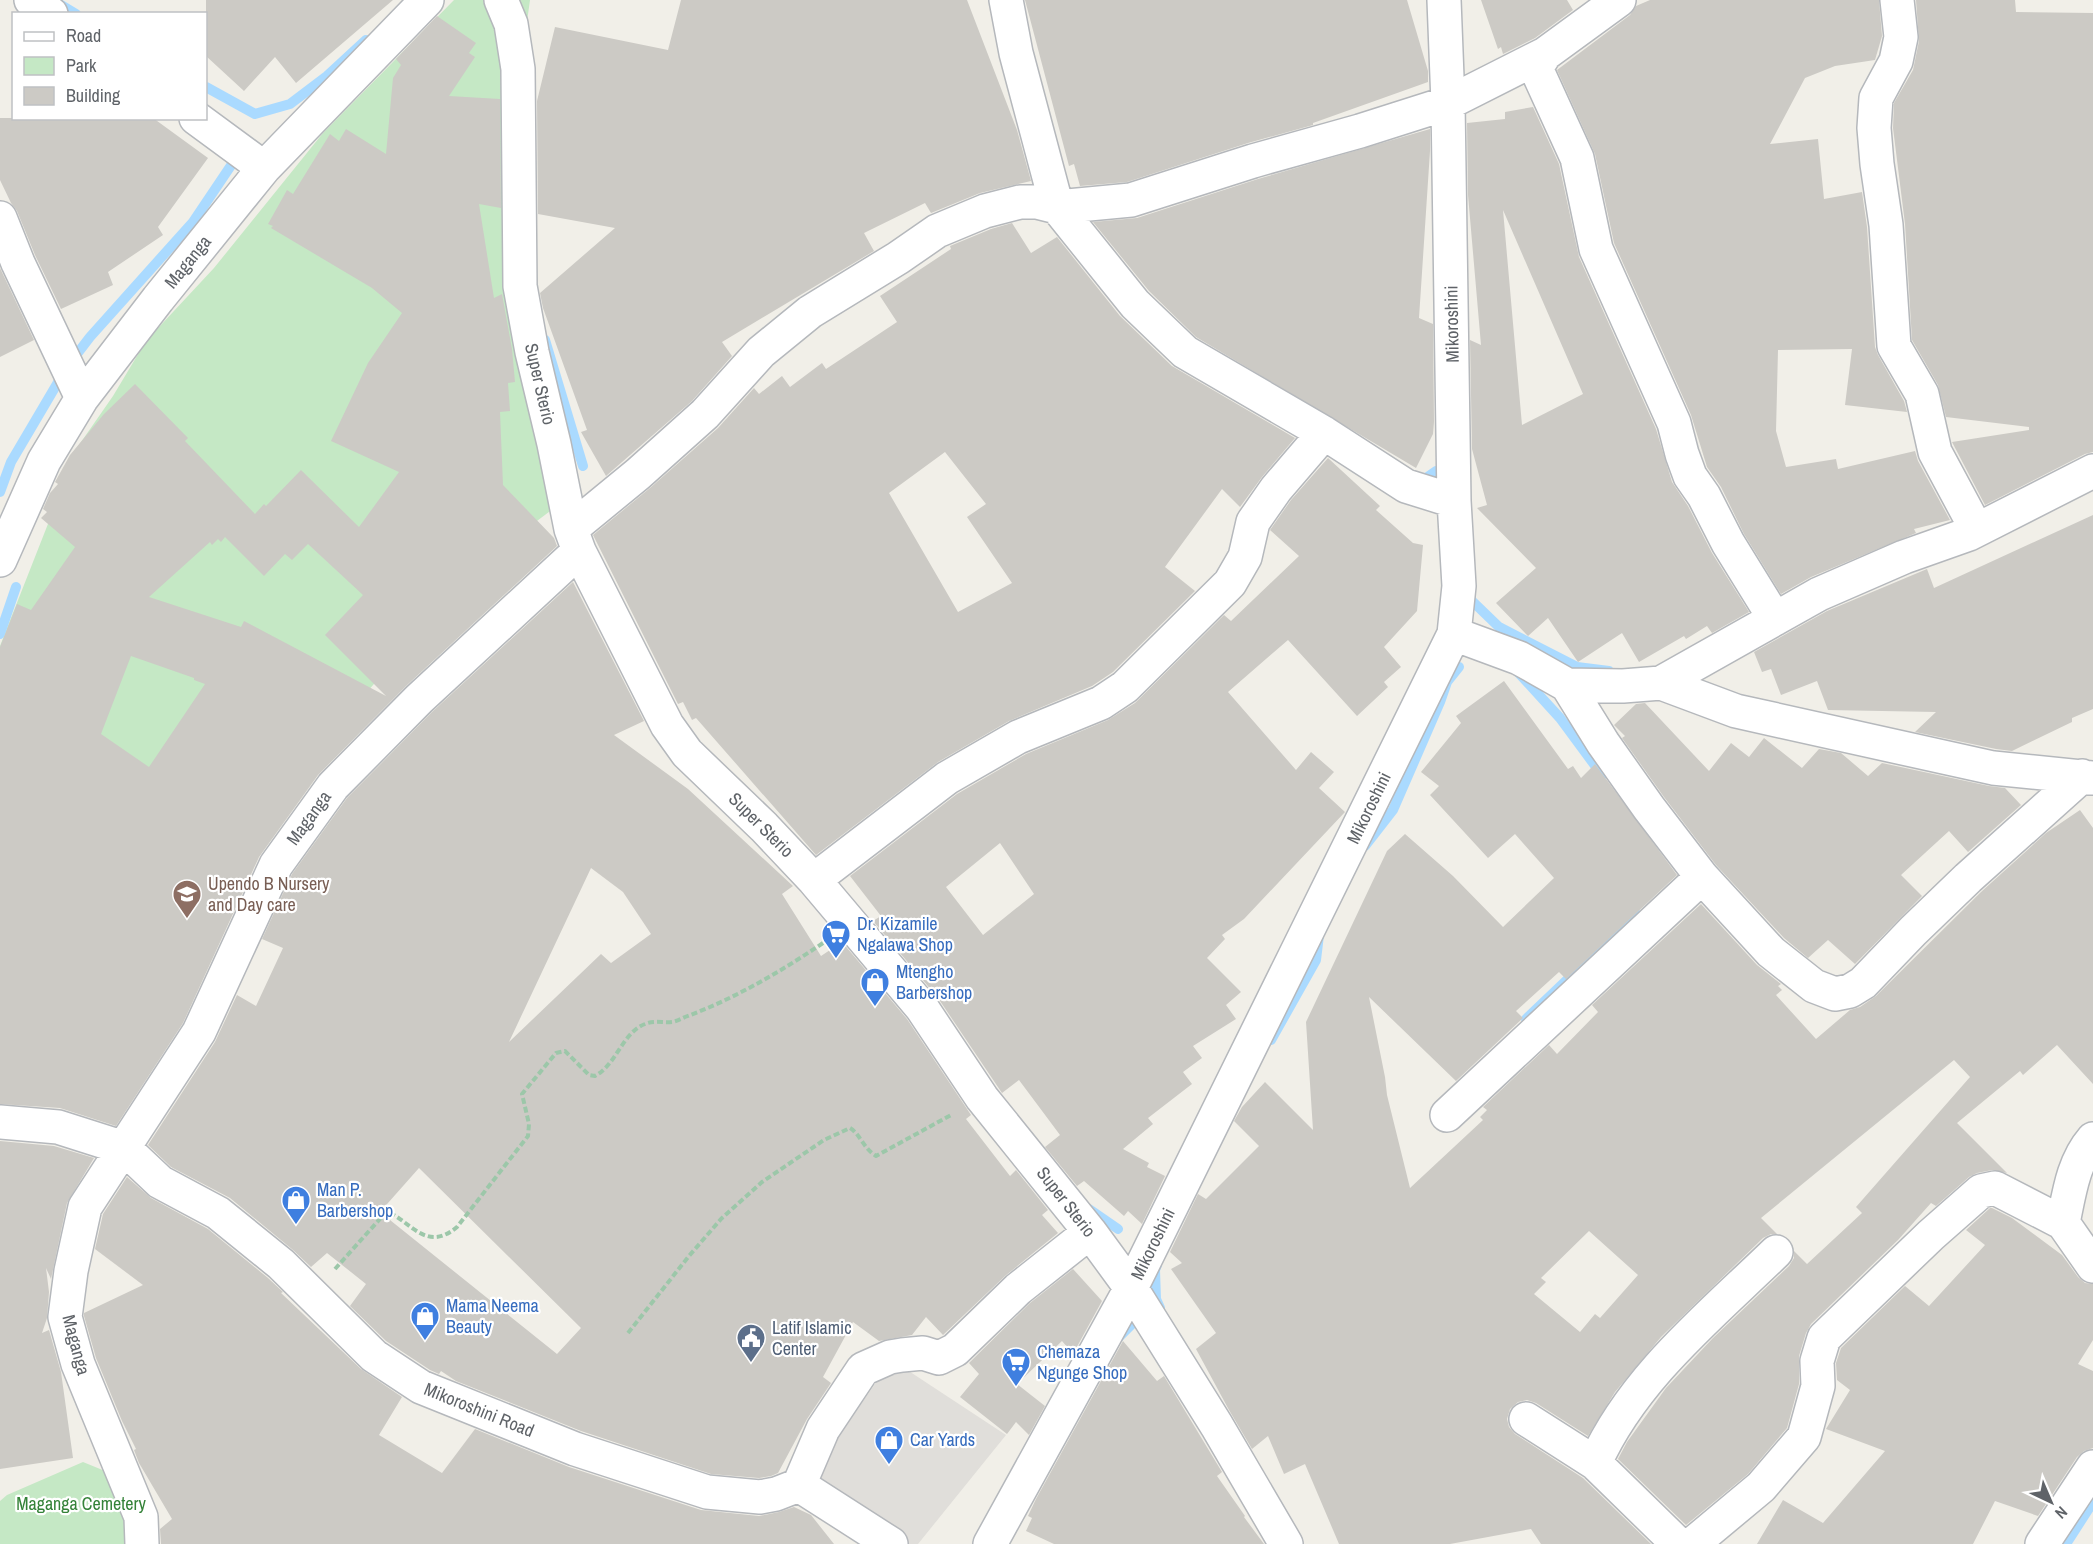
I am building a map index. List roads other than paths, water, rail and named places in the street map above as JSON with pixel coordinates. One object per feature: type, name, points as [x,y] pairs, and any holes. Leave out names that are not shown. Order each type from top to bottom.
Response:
[{"type":"street","points":[[31,0],[48,12]]},
{"type":"street","name":"Maganga","points":[[0,560],[44,461],[82,398],[158,299],[264,168],[427,0]]},
{"type":"street","name":"Super Sterio","points":[[501,0],[511,24],[518,69],[520,286],[532,352],[575,540],[667,725],[687,753],[764,827],[814,880],[922,1008],[982,1098],[1090,1232],[1131,1288],[1217,1426],[1286,1544]]},
{"type":"street","points":[[1006,0],[1016,53],[1057,207],[1135,304],[1185,351],[1324,433],[1406,486],[1454,501]]},
{"type":"street","name":"Mikoroshini","points":[[990,1544],[1131,1288],[1454,634],[1459,586],[1454,501],[1448,103],[1444,0]]},
{"type":"street","name":"Maganga","points":[[142,1544],[141,1517],[78,1364],[65,1317],[71,1271],[85,1207],[199,1032],[276,865],[333,786],[638,474],[705,414],[761,352],[810,312],[937,231],[985,211],[1020,202],[1037,202],[1057,207],[1131,200],[1448,103],[1545,54],[1619,0]]},
{"type":"street","points":[[1897,0],[1901,36],[1896,61],[1876,98],[1874,128],[1886,225],[1894,346],[1922,394],[1935,452],[1972,521],[1969,534]]},
{"type":"street","points":[[1545,54],[1536,68],[1577,158],[1596,249],[1674,423],[1690,476],[1704,496],[1728,543],[1774,620]]},
{"type":"street","points":[[199,120],[264,168]]},
{"type":"street","points":[[0,218],[18,263],[82,398]]},
{"type":"street","points":[[814,880],[947,778],[1018,737],[1101,703],[1125,687],[1230,583],[1245,557],[1253,522],[1276,489],[1324,433]]},
{"type":"street","points":[[1454,634],[1519,658],[1567,685],[1623,686],[1661,683],[1819,594],[1856,577],[1969,534],[2093,471]]},
{"type":"street","points":[[1661,683],[1736,711],[1983,766],[2088,777]]},
{"type":"street","points":[[1567,685],[1603,743],[1648,808],[1702,877],[1771,952],[1814,986],[1835,994],[1850,991],[1863,983],[1968,878],[2088,777]]},
{"type":"street","points":[[1446,1115],[1702,877]]},
{"type":"street","points":[[0,1122],[58,1127],[124,1148]]},
{"type":"street","points":[[2063,1223],[2069,1191],[2082,1152],[2093,1139]]},
{"type":"street","name":"Mikoroshini Road","points":[[124,1148],[160,1182],[218,1213],[281,1264],[374,1356],[421,1387],[575,1449],[707,1492],[760,1497],[776,1494],[799,1485]]},
{"type":"street","points":[[1690,1544],[1761,1486],[1804,1437],[1818,1386],[1817,1361],[1824,1338],[1931,1235],[1981,1191],[1995,1188],[2063,1223],[2093,1266]]},
{"type":"street","points":[[891,1544],[799,1485],[823,1429],[863,1369],[890,1357],[923,1353],[939,1358],[955,1350],[1018,1289],[1090,1232]]},
{"type":"street","points":[[1595,1463],[1605,1440],[1653,1372],[1776,1252]]},
{"type":"street","points":[[1526,1419],[1595,1463],[1678,1544]]},
{"type":"street","points":[[2042,1544],[2093,1467]]},
{"type":"waterway","points":[[56,2],[73,12]]},
{"type":"waterway","points":[[207,88],[255,114],[290,104],[327,76],[366,40]]},
{"type":"waterway","points":[[0,492],[11,462],[67,367],[90,337],[193,222],[232,164]]},
{"type":"waterway","points":[[545,340],[583,466]]},
{"type":"waterway","points":[[1416,478],[1426,478],[1436,471]]},
{"type":"waterway","points":[[0,634],[16,587]]},
{"type":"waterway","points":[[1469,592],[1470,599],[1499,627],[1577,667],[1609,671]]},
{"type":"waterway","points":[[1365,846],[1393,810],[1447,682],[1459,667]]},
{"type":"waterway","points":[[1517,671],[1560,718],[1602,775]]},
{"type":"waterway","points":[[1526,1019],[1636,914]]},
{"type":"waterway","points":[[1271,1040],[1316,960],[1319,935]]},
{"type":"waterway","points":[[1089,1209],[1118,1229]]},
{"type":"waterway","points":[[1157,1265],[1155,1270],[1156,1299],[1160,1308]]},
{"type":"waterway","points":[[1118,1338],[1143,1313]]},
{"type":"waterway","points":[[2066,1544],[2093,1502]]},
{"type":"place","name":"Upendo B Nursery and Day care","points":[[187,920]]},
{"type":"place","name":"Dr. Kizamile Ngalawa Shop","points":[[836,960]]},
{"type":"place","name":"Mtengho Barbershop","points":[[875,1008]]},
{"type":"place","name":"Man P. Barbershop","points":[[296,1226]]},
{"type":"place","name":"Mama Neema Beauty","points":[[425,1342]]},
{"type":"place","name":"Latif Islamic Center","points":[[751,1364]]},
{"type":"place","name":"Chemaza Ngunge Shop","points":[[1016,1388]]},
{"type":"place","name":"Car Yards","points":[[889,1466]]},
{"type":"park label","name":"Maganga Cemetery","points":[[81,1504]]}]
